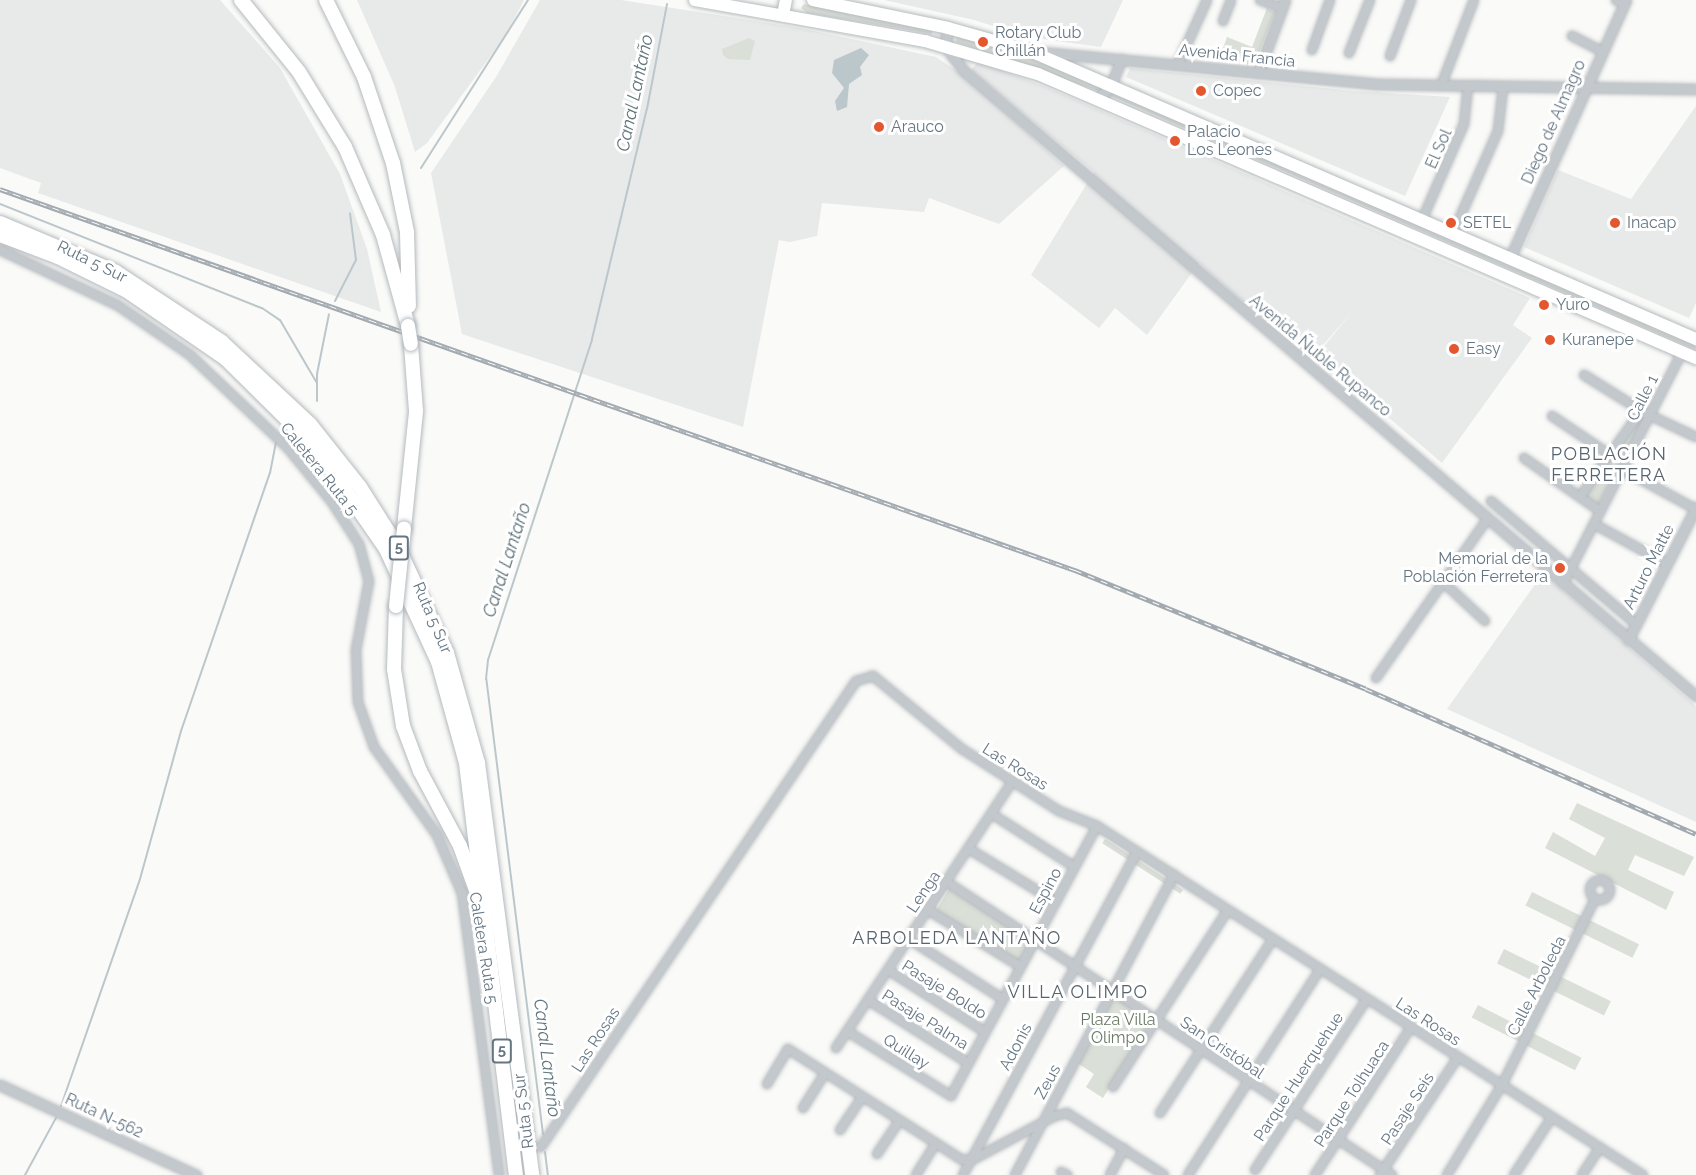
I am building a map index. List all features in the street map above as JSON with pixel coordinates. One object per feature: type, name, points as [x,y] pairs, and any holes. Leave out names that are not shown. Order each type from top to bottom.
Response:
[{"type":"highway","points":[[241,0],[299,72],[345,147],[383,235],[407,323],[411,344],[416,411],[396,606],[394,669],[404,726],[420,771],[460,846],[487,927]]},
{"type":"highway","points":[[326,0],[364,77],[393,163],[409,256],[407,323]]},
{"type":"highway","name":"Ruta 5 Sur","points":[[0,223],[116,272],[222,342],[310,424],[360,487],[398,547],[447,653],[478,763],[532,1175]]},
{"type":"highway","name":"Ruta 5 Sur","points":[[0,235],[103,278],[197,337],[282,411],[359,504],[410,595],[446,685],[466,763],[516,1175]]},
{"type":"main road","points":[[695,0],[945,46],[1038,74],[1696,358]]},
{"type":"main road","points":[[783,15],[786,0]]},
{"type":"main road","points":[[813,0],[948,28],[1030,51],[1696,339]]},
{"type":"main road","points":[[1290,182],[1299,166]]},
{"type":"street","points":[[1178,64],[1207,0]]},
{"type":"street","points":[[1223,21],[1231,0]]},
{"type":"street","points":[[1258,73],[1284,4],[1260,0]]},
{"type":"street","points":[[1312,50],[1330,0]]},
{"type":"street","points":[[1349,53],[1370,0]]},
{"type":"street","points":[[1390,56],[1411,0]]},
{"type":"street","points":[[1441,86],[1474,0]]},
{"type":"street","name":"Diego de Almagro","points":[[1510,258],[1622,1]]},
{"type":"street","points":[[945,46],[948,28]]},
{"type":"street","points":[[1572,36],[1602,51]]},
{"type":"street","name":"Avenida Ñuble Rupanco","points":[[945,46],[963,70],[1696,696]]},
{"type":"street","name":"Avenida Francia","points":[[1030,51],[1258,73],[1441,86],[1584,90],[1696,89]]},
{"type":"street","points":[[1098,98],[1111,85],[1121,59]]},
{"type":"street","name":"El Sol","points":[[1422,220],[1464,124],[1468,87]]},
{"type":"street","points":[[1453,233],[1498,131],[1503,88]]},
{"type":"street","name":"Caletera Ruta 5","points":[[0,250],[117,306],[190,355],[287,447],[332,502],[358,544],[369,581],[356,650],[358,702],[374,747],[437,835],[462,893],[499,1175]]},
{"type":"street","name":"Calle 1","points":[[1563,584],[1682,352]]},
{"type":"street","points":[[1584,375],[1641,411],[1696,437]]},
{"type":"street","name":"Calle 1","points":[[1580,497],[1641,411]]},
{"type":"street","points":[[1552,416],[1610,455]]},
{"type":"street","points":[[1524,458],[1600,511]]},
{"type":"street","points":[[1622,469],[1696,508]]},
{"type":"street","points":[[1491,501],[1636,624]]},
{"type":"street","name":"Arturo Matte","points":[[1628,640],[1696,508]]},
{"type":"street","points":[[1376,678],[1441,580],[1488,518]]},
{"type":"street","points":[[1594,524],[1667,564]]},
{"type":"street","points":[[1441,580],[1485,621]]},
{"type":"street","name":"Las Rosas","points":[[541,1147],[856,681],[873,676],[962,749],[1073,818],[1097,826],[1643,1175]]},
{"type":"street","name":"Lenga","points":[[836,1048],[1013,781]]},
{"type":"street","points":[[992,814],[1075,867]]},
{"type":"street","name":"Espino","points":[[951,1096],[1097,826]]},
{"type":"street","points":[[969,849],[1056,902]]},
{"type":"street","name":"Adonis","points":[[963,1175],[1074,965],[1137,852]]},
{"type":"street","name":"Zeus","points":[[1015,1175],[1174,876]]},
{"type":"street","name":"San Cristóbal","points":[[947,882],[1338,1140],[1382,1172],[1392,1175]]},
{"type":"street","name":"Calle Arboleda","points":[[1447,1175],[1502,1085],[1595,899]]},
{"type":"street","points":[[928,910],[1020,967]]},
{"type":"street","points":[[1113,1087],[1228,910]]},
{"type":"street","points":[[909,939],[1003,999]]},
{"type":"street","points":[[1160,1113],[1273,939]]},
{"type":"street","points":[[1188,1175],[1320,969]]},
{"type":"street","name":"Pasaje Boldo","points":[[888,970],[985,1032]]},
{"type":"street","name":"Parque Huerquehue","points":[[1254,1170],[1367,999]]},
{"type":"street","name":"Pasaje Palma","points":[[868,1000],[968,1063]]},
{"type":"street","name":"Parque Tolhuaca","points":[[1315,1175],[1412,1027]]},
{"type":"street","name":"Quillay","points":[[847,1031],[951,1096]]},
{"type":"street","points":[[767,1084],[788,1049],[958,1159],[970,1161],[1058,1114],[1070,1114],[1164,1175]]},
{"type":"street","name":"Pasaje Seis","points":[[1382,1172],[1458,1057]]},
{"type":"street","points":[[803,1108],[825,1073]]},
{"type":"street","name":"Ruta N-562","points":[[0,1085],[196,1175]]},
{"type":"street","points":[[840,1130],[862,1097]]},
{"type":"street","points":[[1514,1175],[1552,1117]]},
{"type":"street","points":[[877,1155],[898,1120]]},
{"type":"street","points":[[916,1175],[935,1144]]},
{"type":"street","points":[[1582,1175],[1600,1148]]},
{"type":"street","points":[[1110,1175],[1124,1149]]},
{"type":"shaded area","points":[[0,0],[220,0],[280,68],[340,174],[367,249],[381,312],[38,193],[41,183],[0,168]]},
{"type":"shaded area","points":[[357,0],[524,0],[506,35],[427,143],[415,152],[395,87]]},
{"type":"shaded area","points":[[540,0],[621,0],[800,28],[936,57],[967,78],[1064,166],[999,224],[929,198],[924,212],[822,203],[817,236],[790,242],[779,240],[743,427],[462,334],[431,173],[496,77]]},
{"type":"shaded area","points":[[884,0],[1123,0],[1101,47],[1027,37],[974,20]]},
{"type":"shaded area","points":[[861,48],[869,55],[860,67],[862,75],[849,84],[847,107],[837,111],[835,101],[844,88],[832,73],[834,60]]},
{"type":"shaded area","points":[[978,62],[1046,87],[1530,298],[1513,325],[1532,338],[1442,463],[1316,356],[1352,312],[1310,360],[1199,263],[1147,335],[1115,308],[1099,328],[1031,275],[1094,172],[971,70]]},
{"type":"shaded area","points":[[1130,68],[1354,91],[1450,97],[1405,196],[1126,77]]},
{"type":"shaded area","name":"Inacap","points":[[1696,106],[1696,303],[1689,318],[1524,247],[1558,170],[1631,199]]},
{"type":"shaded area","points":[[1543,573],[1696,706],[1696,822],[1447,709]]},
{"type":"green space","points":[[804,4],[932,29],[932,34],[807,13],[801,8]]},
{"type":"green space","points":[[1267,8],[1275,12],[1254,65],[1218,62],[1227,37],[1252,47]]},
{"type":"green space","points":[[957,34],[1029,56],[1696,342],[1696,350],[1104,93],[956,42]]},
{"type":"green space","points":[[749,38],[755,41],[750,60],[728,59],[723,55],[722,49]]},
{"type":"green space","points":[[1639,416],[1644,418],[1598,505],[1584,496]]},
{"type":"green space","points":[[1577,803],[1694,857],[1684,876],[1635,855],[1628,870],[1674,892],[1666,910],[1545,848],[1553,832],[1595,856],[1605,838],[1569,819]]},
{"type":"green space","points":[[1105,839],[1183,890],[1180,894],[1102,843]]},
{"type":"green space","points":[[950,888],[1032,939],[1018,962],[936,911]]},
{"type":"green space","points":[[1532,892],[1639,944],[1632,958],[1525,905]]},
{"type":"green space","points":[[1504,949],[1611,1001],[1604,1016],[1497,963]]},
{"type":"green space","name":"Plaza Villa Olimpo","points":[[1111,994],[1150,1020],[1103,1098],[1086,1087],[1094,1074],[1076,1062]]},
{"type":"green space","points":[[1478,1005],[1581,1058],[1575,1070],[1472,1017]]},
{"type":"waterway","points":[[421,168],[528,0]]},
{"type":"waterway","name":"Canal Lantaño","points":[[543,1134],[486,679],[488,660],[592,339],[647,109],[667,4]]},
{"type":"waterway","points":[[0,204],[262,308],[280,320],[317,383]]},
{"type":"waterway","points":[[335,301],[356,260],[350,213]]},
{"type":"waterway","points":[[317,401],[317,374],[329,314]]},
{"type":"waterway","points":[[61,1106],[140,879],[181,731],[270,473],[276,441]]},
{"type":"waterway","points":[[25,1175],[56,1118]]},
{"type":"waterway","name":"Canal Lantaño","points":[[545,1152],[548,1175]]},
{"type":"railway","points":[[0,189],[1075,570],[1366,689],[1696,834]]},
{"type":"place","name":"Rotary Club Chillán","points":[[983,42]]},
{"type":"place","name":"Copec","points":[[1201,91]]},
{"type":"place","name":"Arauco","points":[[879,127]]},
{"type":"place","name":"Palacio Los Leones","points":[[1175,141]]},
{"type":"place","name":"SETEL","points":[[1451,223]]},
{"type":"place","name":"Inacap","points":[[1615,223]]},
{"type":"place","name":"Yuro","points":[[1544,305]]},
{"type":"place","name":"Kuranepe","points":[[1550,340]]},
{"type":"place","name":"Easy","points":[[1454,349]]},
{"type":"place","name":"Memorial de la Población Ferretera","points":[[1560,568]]},
{"type":"district","name":"POBLACIÓN FERRETERA","points":[[1609,465]]},
{"type":"district","name":"ARBOLEDA LANTAÑO","points":[[957,938]]},
{"type":"district","name":"VILLA OLIMPO","points":[[1078,992]]}]
